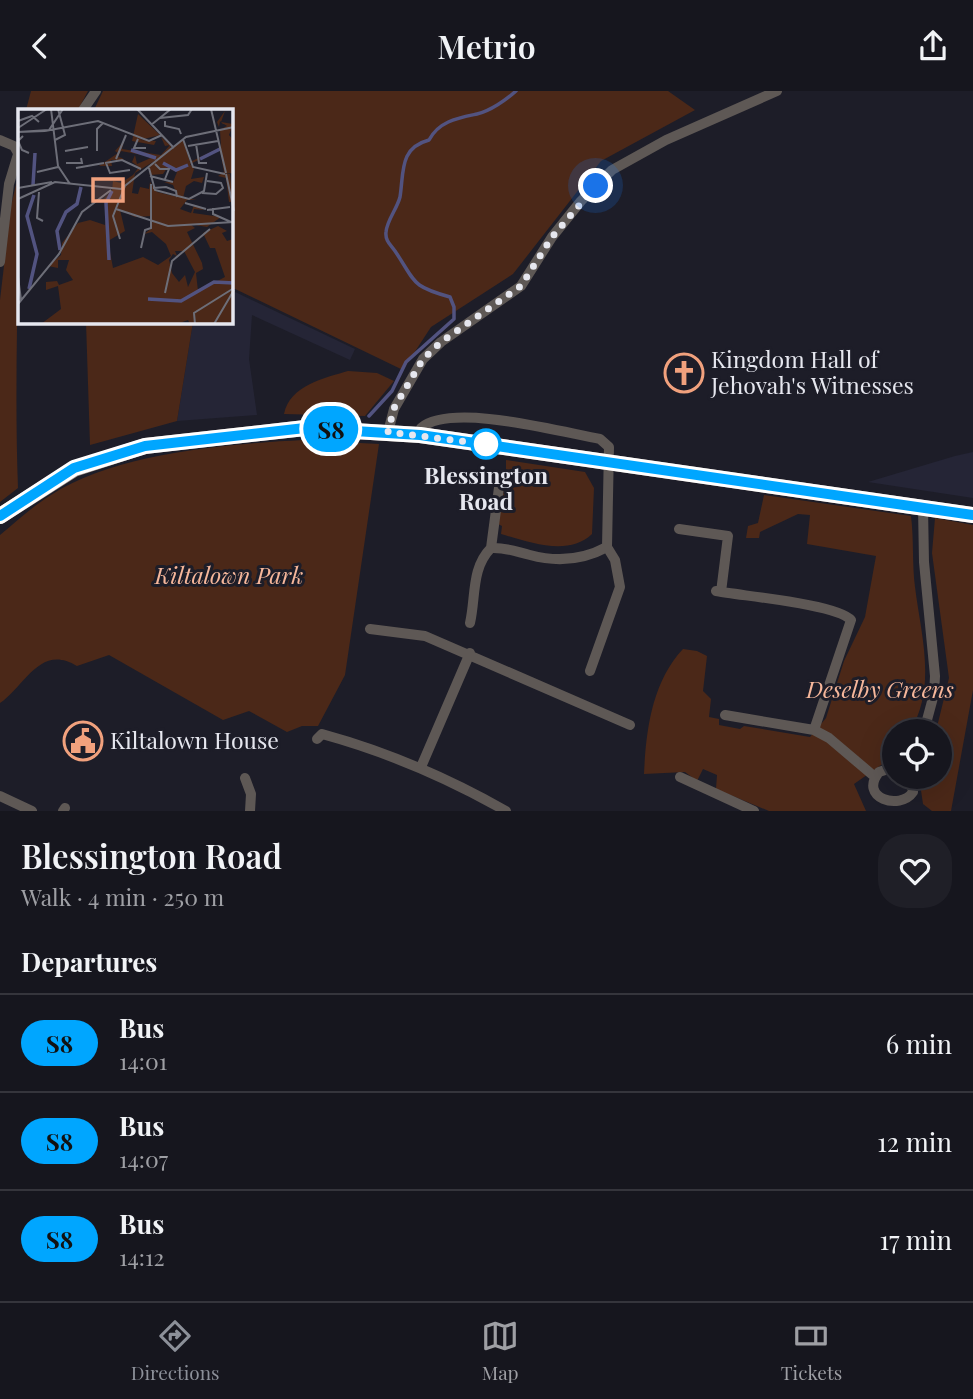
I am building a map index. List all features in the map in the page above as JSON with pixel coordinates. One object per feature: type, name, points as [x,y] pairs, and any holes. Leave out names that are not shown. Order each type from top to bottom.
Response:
[{"type":"main road","points":[[0,516],[74,468],[145,446],[305,428],[420,435],[973,515]]},
{"type":"street","points":[[84,109],[96,91]]},
{"type":"street","points":[[388,432],[394,408],[423,359],[441,342],[521,286],[552,237],[581,201],[612,170],[666,140],[777,91]]},
{"type":"street","points":[[0,140],[18,151]]},
{"type":"street","points":[[0,262],[9,184],[18,155]]},
{"type":"street","points":[[420,435],[421,428],[429,421],[462,418],[600,439],[609,447],[607,547],[615,559],[620,587],[590,671]]},
{"type":"street","points":[[470,623],[482,557],[491,548],[500,480]]},
{"type":"street","points":[[923,507],[924,562],[935,676],[934,694],[927,719]]},
{"type":"street","points":[[680,529],[728,536],[718,591],[825,609],[847,615],[851,620],[814,730]]},
{"type":"street","points":[[491,548],[545,559],[571,559],[593,555],[607,547]]},
{"type":"street","points":[[370,629],[425,636],[470,653],[630,725]]},
{"type":"street","points":[[421,767],[470,653]]},
{"type":"street","points":[[724,715],[814,730],[829,738],[875,777]]},
{"type":"street","points":[[317,739],[322,734],[421,767],[506,811]]},
{"type":"street","points":[[882,771],[875,777],[875,796],[891,809],[910,807],[912,789]]},
{"type":"street","points":[[680,777],[754,811]]},
{"type":"street","points":[[245,778],[251,794],[250,811]]},
{"type":"street","points":[[0,796],[32,811]]},
{"type":"shaded area","points":[[233,291],[355,349],[350,360],[252,315],[249,359],[257,415],[177,421],[193,324],[233,324]]},
{"type":"shaded area","points":[[973,452],[973,498],[868,482],[955,456]]},
{"type":"green space","points":[[31,91],[88,91],[79,109],[26,109]]},
{"type":"green space","points":[[103,91],[668,91],[695,110],[601,161],[513,274],[431,327],[403,370],[233,288],[233,109],[94,109]]},
{"type":"green space","points":[[18,176],[18,488],[0,502],[0,300],[11,206]]},
{"type":"green space","points":[[86,324],[193,324],[177,421],[90,445]]},
{"type":"green space","points":[[348,371],[377,373],[394,381],[365,416],[284,414],[293,396],[301,389]]},
{"type":"green space","name":"Kiltalown Park","points":[[303,440],[379,444],[345,675],[318,726],[302,726],[287,732],[249,711],[223,720],[109,655],[77,666],[64,660],[43,663],[0,703],[0,535],[51,495],[107,469],[173,453],[241,444]]},
{"type":"green space","points":[[506,460],[585,472],[594,488],[592,534],[572,545],[548,546],[501,534],[502,526],[498,524],[504,488],[518,487],[521,477],[506,471]]},
{"type":"green space","name":"Deselby Greens","points":[[764,495],[911,516],[914,578],[925,661],[923,697],[916,719],[882,719],[882,764],[854,784],[866,811],[769,811],[716,789],[717,775],[703,769],[697,781],[685,772],[644,774],[653,707],[664,676],[683,649],[707,656],[703,691],[711,699],[709,717],[719,719],[719,725],[740,729],[744,726],[810,737],[826,718],[844,661],[865,617],[876,556],[807,544],[810,515],[798,514],[760,532],[759,538],[746,538],[748,526],[758,523]]},
{"type":"green space","name":"Deselby Greens","points":[[935,518],[973,525],[973,690],[951,811],[932,811],[923,804],[921,789],[952,789],[952,719],[939,719],[949,678],[932,553]]},
{"type":"waterway","points":[[369,416],[392,391],[406,362],[454,319],[454,307],[450,297],[427,290],[415,281],[386,238],[388,223],[400,197],[403,170],[408,155],[412,149],[429,140],[444,124],[487,110],[516,91]]},
{"type":"bus line","name":"S8","points":[[0,516],[74,468],[145,446],[305,428],[420,435],[973,515]]},
{"type":"place","name":"Kingdom Hall of Jehovah's Witnesses","points":[[684,373]]},
{"type":"place","name":"Blessington Road","points":[[486,444]]},
{"type":"place","name":"Kiltalown House","points":[[83,741]]},
{"type":"route","points":[[486,444],[493,445],[388,432],[389,421],[407,383],[423,359],[458,329],[495,307],[521,286],[552,237],[596,186]]}]
